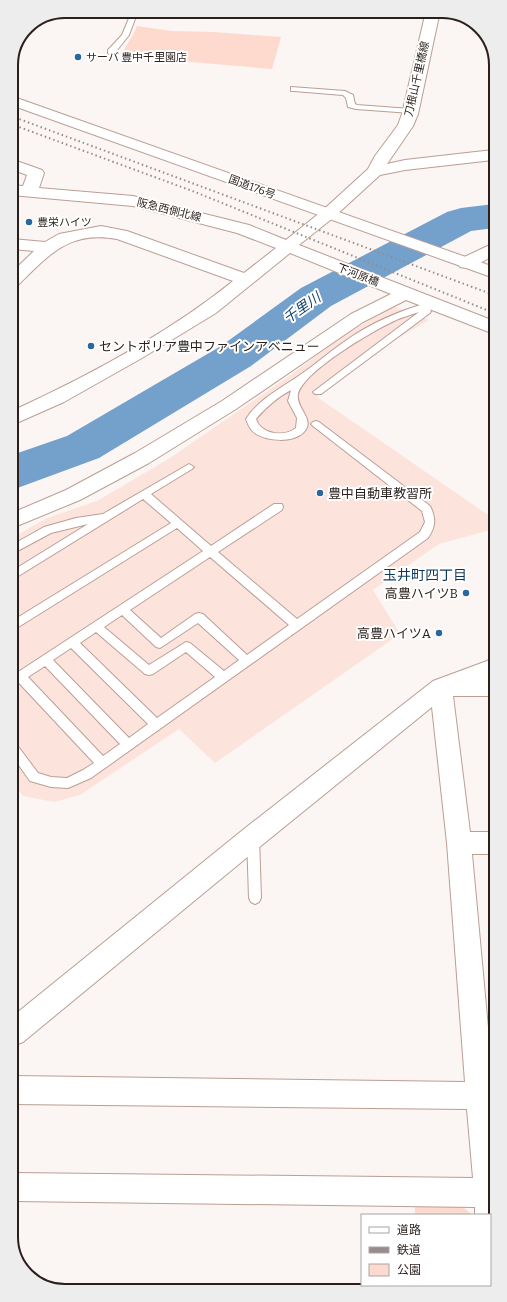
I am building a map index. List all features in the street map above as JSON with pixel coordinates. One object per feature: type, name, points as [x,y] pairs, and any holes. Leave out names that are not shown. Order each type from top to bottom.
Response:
[{"type":"main road","name":"刀根山千里橋線","points":[[18,416],[57,398],[136,354],[210,309],[328,214],[375,171],[383,156],[405,126],[411,111],[431,18]]},
{"type":"main road","name":"国道176号","points":[[18,103],[489,271]]},
{"type":"main road","points":[[375,171],[405,164],[489,156]]},
{"type":"main road","points":[[18,167],[36,173],[29,192]]},
{"type":"main road","name":"阪急西側北線","points":[[18,191],[133,201],[243,229],[321,260]]},
{"type":"main road","points":[[18,275],[48,247],[66,238],[101,231],[121,235],[246,280]]},
{"type":"main road","points":[[18,244],[48,247]]},
{"type":"main road","points":[[462,261],[489,250]]},
{"type":"main road","name":"下河原橋","points":[[321,260],[401,291]]},
{"type":"main road","points":[[18,517],[73,494],[142,458],[229,405],[357,318],[401,291],[489,326]]},
{"type":"main road","points":[[18,1029],[440,687],[489,669]]},
{"type":"main road","points":[[440,687],[489,687]]},
{"type":"main road","points":[[18,1187],[489,1204],[488,1096],[440,687]]},
{"type":"main road","points":[[459,843],[489,843]]},
{"type":"main road","points":[[18,1090],[488,1096]]},
{"type":"lane","points":[[111,52],[125,35],[132,18]]},
{"type":"lane","points":[[294,89],[345,93],[350,97],[351,105],[356,107],[411,111]]},
{"type":"lane","points":[[304,377],[293,394],[292,399],[293,404],[302,418],[302,425],[299,430],[295,434],[278,438],[263,434],[256,430],[251,419],[261,407],[274,396],[304,377],[348,343],[391,319],[436,304]]},
{"type":"lane","points":[[318,392],[436,304]]},
{"type":"lane","points":[[18,755],[34,777],[51,782],[68,783],[87,774],[424,535],[430,527],[431,517],[426,509],[316,424]]},
{"type":"lane","points":[[18,572],[189,467]]},
{"type":"lane","points":[[144,494],[297,625]]},
{"type":"lane","points":[[18,677],[278,507]]},
{"type":"lane","points":[[18,547],[48,530],[76,522],[108,517]]},
{"type":"lane","points":[[18,623],[178,523]]},
{"type":"lane","points":[[122,609],[160,644],[199,617],[247,660]]},
{"type":"lane","points":[[96,626],[149,671],[186,646],[223,677]]},
{"type":"lane","points":[[72,642],[156,725]]},
{"type":"lane","points":[[45,659],[128,744]]},
{"type":"lane","points":[[18,680],[102,763]]},
{"type":"lane","points":[[253,837],[255,898]]},
{"type":"shaded area","name":"豊中自動車教習所","points":[[395,307],[429,320],[386,345],[317,397],[489,516],[489,530],[439,544],[373,590],[400,634],[215,763],[179,729],[80,795],[54,802],[23,796],[18,790],[18,535],[47,518],[97,501],[170,458],[292,374],[349,331]]},
{"type":"green space","points":[[137,26],[171,31],[213,32],[281,37],[272,69],[121,56]]},
{"type":"green space","points":[[415,1205],[463,1207],[471,1214],[415,1214]]},
{"type":"waterway","name":"千里川","points":[[18,471],[83,447],[236,356],[316,297],[461,220],[489,217]]},
{"type":"railway","points":[[18,119],[489,293]]},
{"type":"railway","points":[[18,127],[195,192],[489,311]]},
{"type":"place","name":"サーバ 豊中千里園店","points":[[78,57]]},
{"type":"place","name":"豊栄ハイツ","points":[[29,222]]},
{"type":"place","name":"セントポリア豊中ファインアベニュー","points":[[91,346]]},
{"type":"place","name":"豊中自動車教習所","points":[[320,493]]},
{"type":"place","name":"高豊ハイツB","points":[[466,593]]},
{"type":"place","name":"高豊ハイツA","points":[[439,633]]},
{"type":"district","name":"玉井町四丁目","points":[[425,575]]}]
